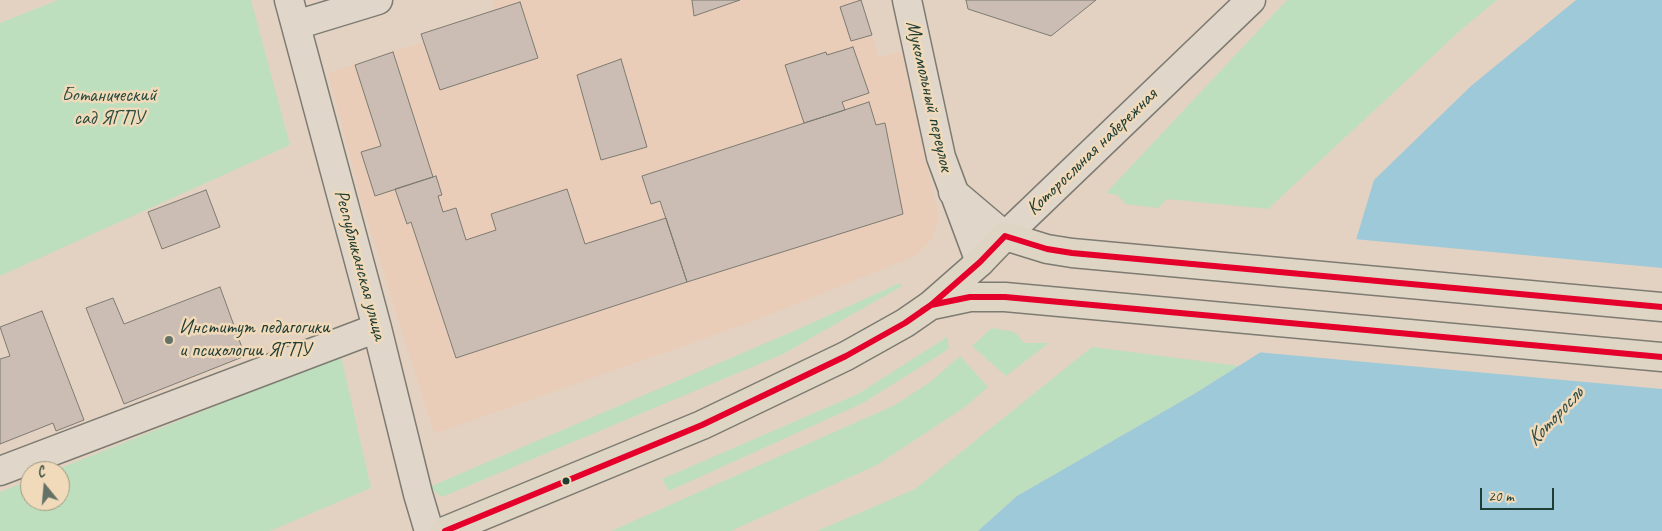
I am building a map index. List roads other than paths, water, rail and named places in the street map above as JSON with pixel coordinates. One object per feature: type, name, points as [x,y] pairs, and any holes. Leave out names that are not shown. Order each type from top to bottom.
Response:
[{"type":"main road","points":[[1005,236],[1047,249],[1072,253],[1662,307]]},
{"type":"main road","name":"Которосльная набережная","points":[[445,531],[702,425],[846,356],[905,323],[931,305],[980,262],[1005,236]]},
{"type":"main road","points":[[980,262],[1005,297]]},
{"type":"main road","points":[[931,305],[970,297],[1005,297],[1662,357]]},
{"type":"street","points":[[292,13],[378,0]]},
{"type":"street","name":"Мукомольный переулок","points":[[907,0],[941,158],[980,262]]},
{"type":"street","name":"Которосльная набережная","points":[[1005,236],[1251,0]]},
{"type":"street","name":"Республиканская улица","points":[[292,13],[377,328],[429,531]]},
{"type":"street","name":"Мукомольный переулок","points":[[953,192],[1005,236]]},
{"type":"street","points":[[0,471],[377,328]]},
{"type":"water","name":"Которосль","points":[[1576,0],[1662,0],[1662,531],[978,531],[1017,496],[1194,394],[1264,350],[1346,273],[1374,180],[1471,86]]},
{"type":"place","name":"Институт педагогики и психологии ЯГПУ","points":[[169,340]]},
{"type":"park label","name":"Ботанический сад ЯГПУ","points":[[109,108]]}]
